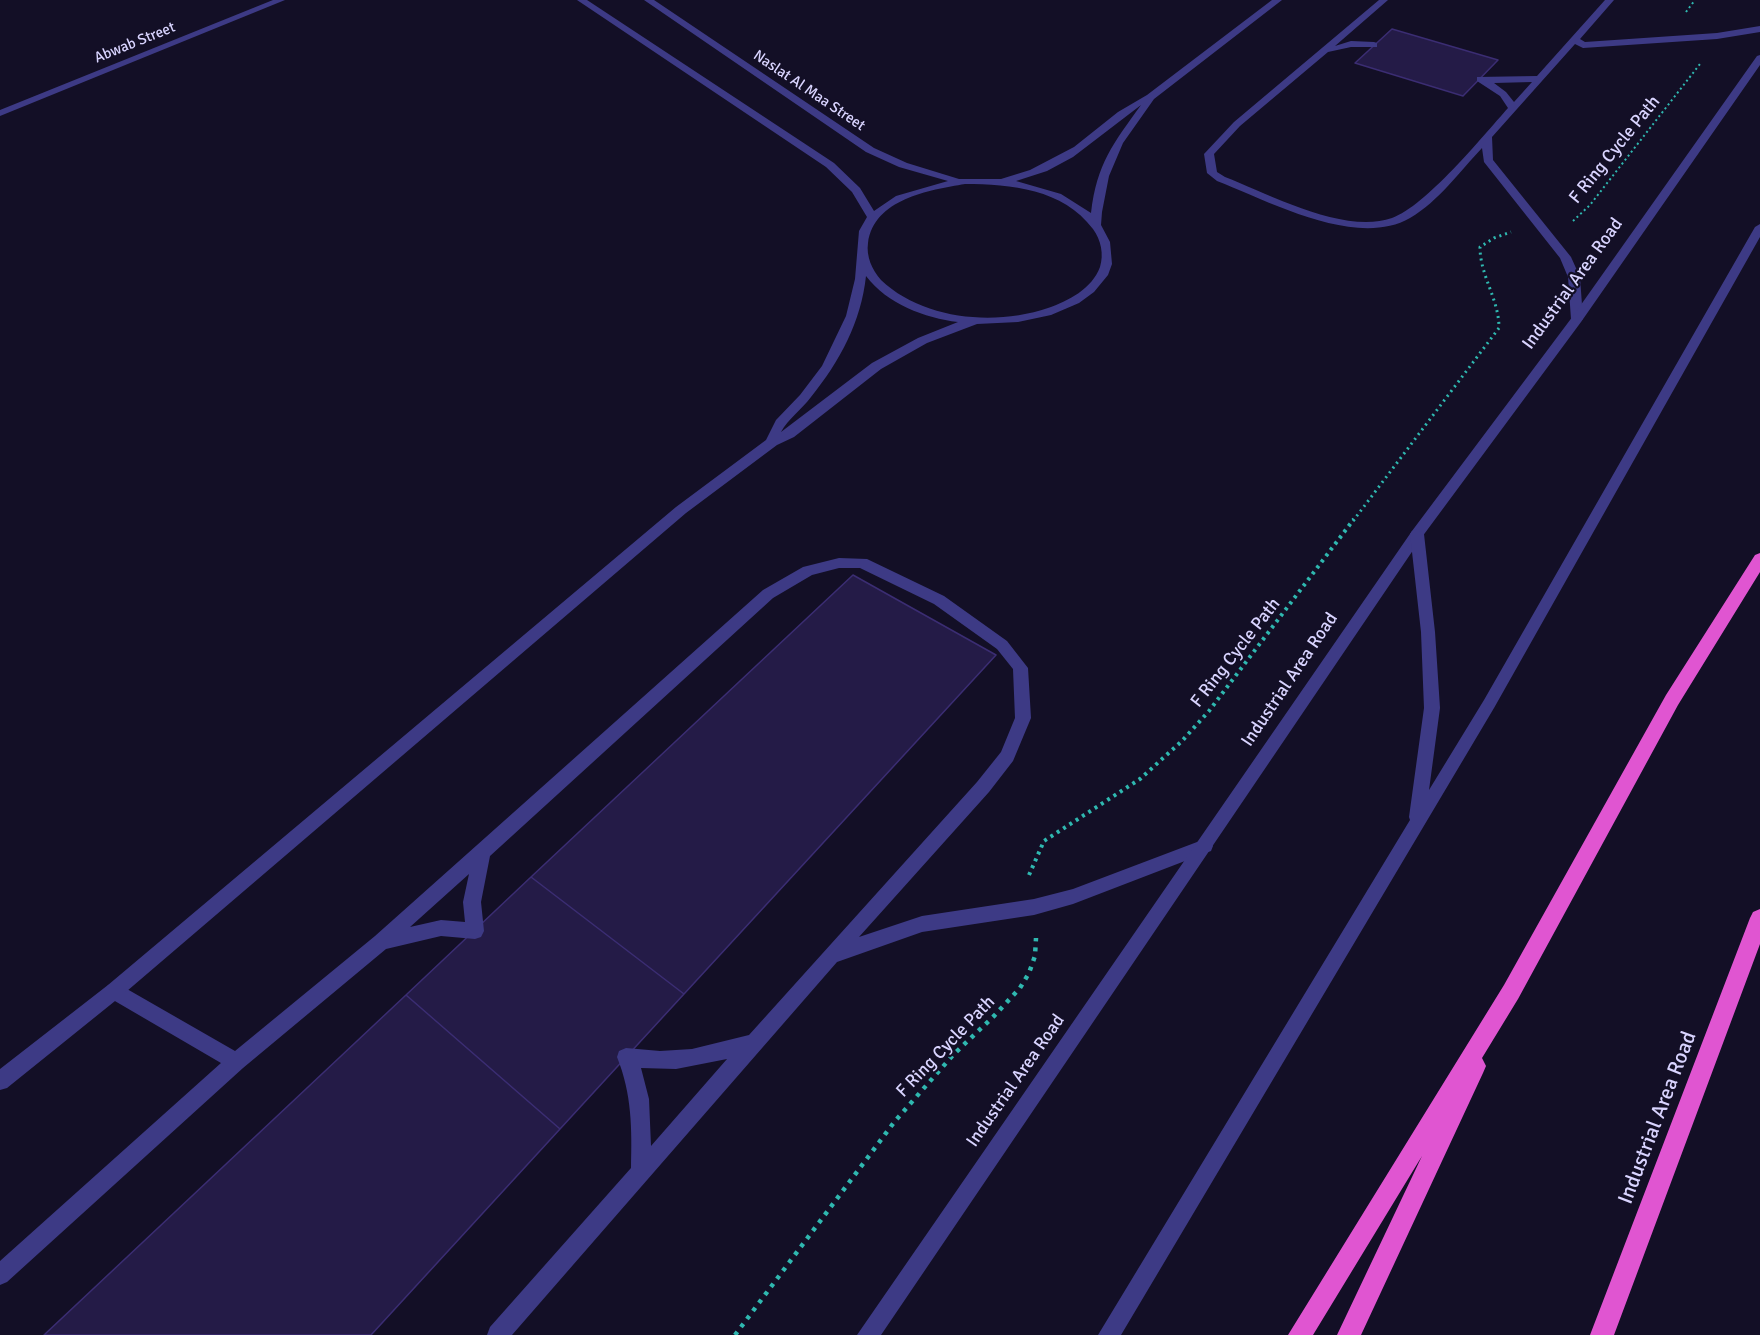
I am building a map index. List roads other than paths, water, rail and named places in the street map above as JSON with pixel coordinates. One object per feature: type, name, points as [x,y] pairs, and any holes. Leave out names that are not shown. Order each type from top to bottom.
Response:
[{"type":"highway","points":[[1300,1335],[1511,992],[1672,700],[1760,559]]},
{"type":"highway","name":"Industrial Area Road","points":[[1602,1335],[1760,918]]},
{"type":"highway","points":[[1350,1335],[1511,992]]},
{"type":"street","name":"Abwab Street","points":[[0,113],[281,0]]},
{"type":"street","points":[[581,0],[830,165],[856,190],[873,218]]},
{"type":"street","name":"Naslat Al Maa Street","points":[[648,0],[870,150],[903,165],[965,181]]},
{"type":"street","points":[[1002,182],[1061,160],[1077,150],[1131,106],[1150,97],[1278,0]]},
{"type":"street","points":[[1384,0],[1237,124],[1214,147],[1209,154],[1212,173],[1221,179],[1325,218],[1350,224],[1391,223],[1408,214],[1428,198],[1487,137],[1610,0]]},
{"type":"street","points":[[1326,51],[1351,44],[1374,45],[1362,35],[1360,22]]},
{"type":"street","points":[[1574,40],[1583,45],[1695,38],[1760,28]]},
{"type":"street","name":"Industrial Area Road","points":[[868,1335],[1417,534],[1577,319],[1760,58]]},
{"type":"street","points":[[1513,108],[1498,90],[1479,79],[1506,81],[1538,79]]},
{"type":"street","points":[[1096,225],[1099,190],[1110,158],[1150,97]]},
{"type":"street","points":[[1487,137],[1488,160],[1565,257],[1574,277],[1577,319]]},
{"type":"street","points":[[772,442],[776,429],[823,374],[838,349],[858,301],[862,243],[865,230],[881,210],[904,196],[933,186],[965,181],[1002,182],[1058,197],[1086,214],[1096,225],[1107,249],[1107,262],[1102,275],[1094,287],[1081,297],[1055,310],[1024,318],[977,320],[930,312],[891,294],[877,282],[862,256]]},
{"type":"street","points":[[1109,1335],[1489,704],[1760,226]]},
{"type":"street","points":[[0,1081],[114,991],[681,510],[772,442],[789,434],[877,363],[927,337],[977,320]]},
{"type":"street","points":[[1416,825],[1432,708],[1428,632],[1417,534]]},
{"type":"street","points":[[0,1275],[236,1062],[381,942],[768,594],[808,571],[839,563],[862,563],[939,600],[1002,645],[1020,668],[1023,718],[1007,756],[983,787],[831,955],[498,1335]]},
{"type":"street","points":[[831,955],[922,924],[1034,908],[1073,896],[1205,846]]},
{"type":"street","points":[[381,942],[441,928],[475,931],[472,902],[482,852]]},
{"type":"street","points":[[114,991],[236,1062]]},
{"type":"street","points":[[640,1174],[641,1100],[636,1075],[626,1057],[650,1061],[711,1056],[756,1041]]}]
